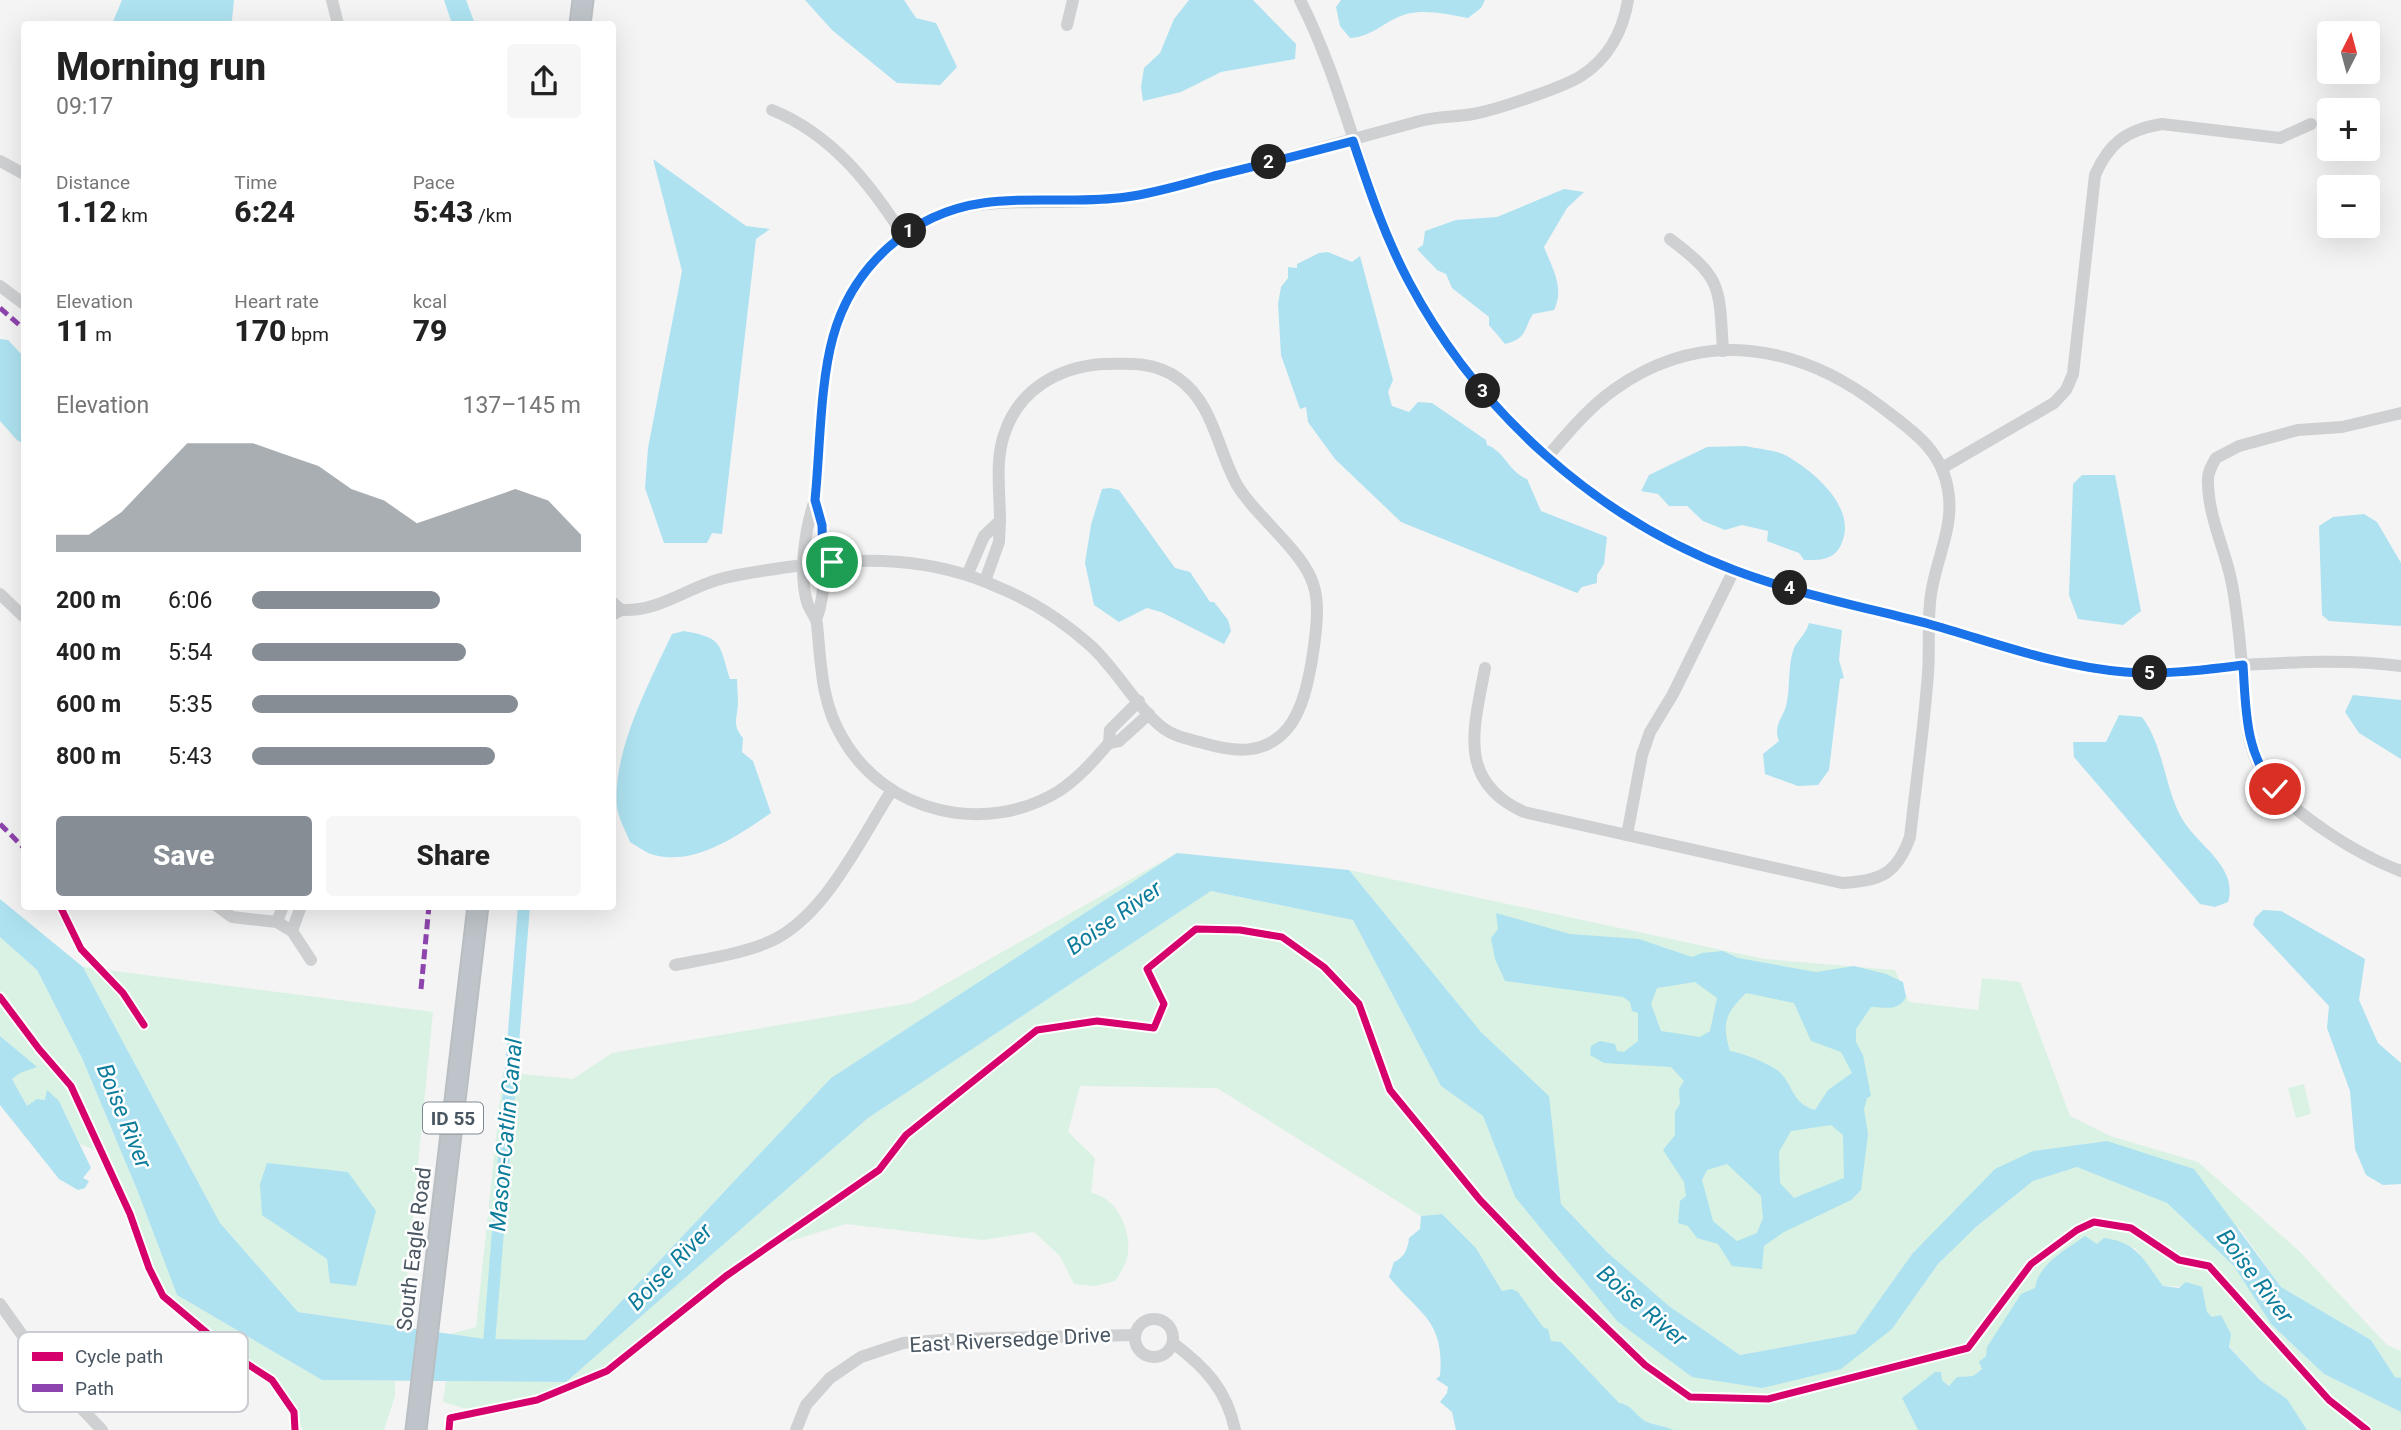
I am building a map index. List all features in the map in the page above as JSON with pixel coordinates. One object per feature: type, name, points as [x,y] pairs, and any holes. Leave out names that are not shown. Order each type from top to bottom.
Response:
[{"type":"highway","points":[[580,21],[583,0]]},
{"type":"highway","name":"South Eagle Road","points":[[416,1430],[478,910]]},
{"type":"street","points":[[332,0],[337,21]]},
{"type":"street","points":[[1067,24],[1073,0]]},
{"type":"street","points":[[1300,0],[1324,53],[1390,242],[1431,319],[1482,389],[1547,457],[1644,527],[1734,570],[1787,588],[2098,669],[2173,673],[2243,665],[2335,662],[2401,666]]},
{"type":"street","points":[[1149,714],[1119,741],[1109,743],[1084,771],[1061,790],[1043,800],[1002,813],[958,814],[935,810],[892,790],[856,758],[831,716],[822,680],[816,620],[808,604],[804,565],[806,524],[815,500],[829,357],[839,319],[859,281],[879,256],[903,235],[939,215],[966,206],[995,201],[1127,197],[1353,141],[1427,119],[1475,114],[1567,83],[1599,62],[1611,47],[1622,24],[1628,0]]},
{"type":"street","points":[[772,110],[799,121],[842,156],[881,199],[903,235]]},
{"type":"street","points":[[1942,468],[2054,403],[2066,390],[2073,373],[2095,176],[2105,154],[2122,138],[2142,127],[2162,124],[2280,138],[2311,124]]},
{"type":"street","points":[[0,161],[21,172]]},
{"type":"street","points":[[1670,239],[1702,263],[1711,275],[1720,302],[1723,351]]},
{"type":"street","points":[[0,286],[21,301]]},
{"type":"street","points":[[1485,668],[1473,746],[1478,769],[1490,790],[1507,804],[1524,812],[1842,883],[1874,881],[1891,871],[1910,837],[1928,677],[1931,592],[1950,506],[1942,468],[1933,452],[1914,431],[1841,378],[1786,356],[1723,351],[1666,362],[1626,382],[1591,409],[1547,457]]},
{"type":"street","points":[[616,609],[637,611],[653,607],[733,575],[854,559],[894,560],[968,573],[985,581],[1028,601],[1072,630],[1107,662],[1161,727],[1177,736],[1230,751],[1245,751],[1273,742],[1296,718],[1313,650],[1318,603],[1314,582],[1302,560],[1248,501],[1229,469],[1205,409],[1191,389],[1178,378],[1144,364],[1086,365],[1048,378],[1028,394],[1013,413],[1003,436],[999,542],[985,581]]},
{"type":"street","points":[[2401,413],[2342,427],[2298,430],[2239,446],[2216,457],[2207,480],[2211,506],[2231,577],[2243,665],[2249,739],[2259,766],[2266,778],[2333,835],[2362,853],[2401,871]]},
{"type":"street","points":[[815,500],[822,525],[823,563],[823,603],[816,620]]},
{"type":"street","points":[[968,573],[984,536],[1000,521]]},
{"type":"street","points":[[1627,835],[1642,755],[1650,732],[1673,694],[1734,570]]},
{"type":"street","points":[[0,594],[21,614]]},
{"type":"street","points":[[1109,743],[1110,730],[1139,701]]},
{"type":"street","points":[[675,965],[753,947],[778,937],[798,924],[826,894],[892,790]]},
{"type":"street","points":[[222,910],[232,918],[277,922],[292,931],[311,960]]},
{"type":"street","points":[[277,922],[282,910]]},
{"type":"street","points":[[292,931],[300,910]]},
{"type":"street","points":[[0,1304],[20,1332]]},
{"type":"street","name":"East Riversedge Drive","points":[[1158,1319],[1169,1325],[1173,1343],[1167,1352],[1153,1357],[1139,1350],[1135,1335],[1146,1321],[1158,1319]]},
{"type":"street","name":"East Riversedge Drive","points":[[796,1430],[806,1405],[830,1378],[861,1357],[903,1343],[955,1339],[1135,1335]]},
{"type":"street","points":[[1173,1343],[1210,1374],[1223,1392],[1235,1430]]},
{"type":"street","points":[[85,1412],[102,1430]]},
{"type":"green space","points":[[1177,853],[831,1078],[585,1340],[485,1339],[450,1334],[476,1327],[503,1072],[573,1079],[612,1053],[912,1003]]},
{"type":"green space","points":[[1349,870],[1764,959],[1895,970],[1909,1002],[1978,1010],[1982,978],[2020,982],[2070,1116],[2110,1136],[2198,1162],[2299,1251],[2387,1345],[2401,1351],[2401,1378],[2395,1377],[2371,1340],[2281,1287],[2240,1229],[2107,1141],[2033,1151],[1912,1254],[1855,1334],[1740,1355],[1669,1306],[1607,1252],[1561,1204],[1548,1096],[1481,1032]]},
{"type":"green space","points":[[1211,891],[1353,920],[1441,1086],[1483,1116],[1515,1197],[1565,1256],[1692,1377],[1892,1329],[1938,1264],[1976,1227],[2033,1181],[2077,1167],[2167,1203],[2234,1266],[2271,1324],[2324,1374],[2401,1412],[2401,1430],[2307,1430],[2287,1399],[2260,1380],[2229,1346],[2207,1312],[2202,1287],[2163,1286],[2135,1248],[2097,1244],[2036,1288],[1988,1347],[1986,1356],[1980,1362],[1982,1369],[1973,1376],[1957,1377],[1950,1386],[1942,1380],[1902,1398],[1918,1430],[1674,1430],[1647,1422],[1619,1403],[1551,1341],[1518,1293],[1502,1291],[1476,1248],[1442,1214],[1421,1216],[1217,1088],[1080,1086],[1068,1132],[1095,1158],[1091,1193],[1100,1195],[1114,1207],[1127,1233],[1127,1256],[1115,1281],[1095,1286],[1074,1284],[1060,1256],[1034,1232],[983,1240],[846,1224],[767,1248],[726,1276],[607,1371],[537,1400],[477,1412],[443,1402],[446,1381],[566,1382],[868,1118]]},
{"type":"green space","points":[[0,937],[37,970],[82,1058],[138,1192],[177,1295],[240,1332],[206,1332],[163,1296],[102,1153],[80,1144],[59,1101],[45,1100],[27,1106],[12,1079],[36,1067],[0,1036]]},
{"type":"green space","points":[[83,967],[433,1012],[402,1327],[298,1312],[220,1223]]},
{"type":"green space","points":[[2304,1084],[2311,1114],[2296,1118],[2288,1088]]},
{"type":"green space","points":[[248,1337],[322,1380],[395,1381],[395,1396],[384,1430],[303,1430],[280,1388],[248,1364]]},
{"type":"water","points":[[122,0],[234,0],[231,21],[113,21]]},
{"type":"water","points":[[444,0],[466,0],[474,21],[451,21]]},
{"type":"water","points":[[805,0],[904,0],[916,18],[936,23],[957,67],[940,85],[897,83],[832,30]]},
{"type":"water","points":[[1189,0],[1253,0],[1296,44],[1295,59],[1221,72],[1181,92],[1143,101],[1141,87],[1144,68],[1160,53],[1174,19]]},
{"type":"water","points":[[1341,0],[1485,0],[1481,8],[1468,18],[1432,12],[1414,13],[1396,18],[1369,33],[1350,38],[1340,26],[1336,7]]},
{"type":"water","points":[[653,159],[746,226],[770,229],[756,239],[722,534],[712,533],[707,543],[664,543],[645,488],[648,448],[682,271]]},
{"type":"water","points":[[1564,189],[1584,192],[1567,208],[1544,247],[1558,286],[1554,310],[1533,314],[1524,333],[1518,339],[1505,344],[1489,325],[1489,317],[1452,288],[1446,274],[1437,270],[1417,249],[1423,245],[1425,231],[1456,220],[1497,217]]},
{"type":"water","points":[[1328,252],[1352,262],[1360,256],[1393,380],[1388,392],[1392,406],[1409,412],[1418,402],[1432,403],[1486,440],[1487,445],[1527,479],[1541,511],[1607,537],[1604,564],[1597,575],[1597,583],[1582,587],[1577,593],[1401,522],[1335,459],[1308,422],[1306,407],[1300,409],[1281,355],[1278,304],[1281,287],[1288,278],[1288,267],[1297,268],[1297,264],[1319,253]]},
{"type":"water","points":[[0,339],[8,340],[21,354],[21,442],[0,421]]},
{"type":"water","points":[[1745,446],[1787,456],[1810,472],[1831,493],[1844,518],[1845,532],[1841,545],[1834,554],[1815,560],[1804,560],[1799,553],[1767,541],[1768,531],[1742,525],[1725,530],[1703,521],[1687,506],[1669,506],[1658,494],[1641,491],[1649,475],[1707,447]]},
{"type":"water","points":[[2082,475],[2115,475],[2141,611],[2123,625],[2078,619],[2069,595],[2073,484]]},
{"type":"water","points":[[1102,489],[1119,490],[1175,568],[1190,572],[1210,602],[1214,602],[1228,620],[1231,631],[1224,644],[1161,612],[1147,608],[1119,622],[1094,605],[1085,563],[1091,525]]},
{"type":"water","points":[[2364,514],[2377,522],[2401,563],[2401,626],[2329,621],[2322,615],[2319,526],[2333,517]]},
{"type":"water","points":[[1809,623],[1842,630],[1839,660],[1844,678],[1840,679],[1829,770],[1818,785],[1798,786],[1765,774],[1763,754],[1779,741],[1778,727],[1787,699],[1793,653]]},
{"type":"water","points":[[684,631],[706,636],[718,644],[730,679],[737,679],[736,722],[743,738],[742,752],[753,761],[771,813],[716,846],[685,856],[670,857],[651,854],[630,842],[620,820],[617,786],[626,741],[643,696],[672,634]]},
{"type":"water","points":[[2353,695],[2401,700],[2401,759],[2359,733],[2345,712]]},
{"type":"water","points":[[2119,715],[2142,717],[2149,729],[2160,753],[2181,817],[2214,856],[2227,877],[2230,889],[2228,902],[2215,907],[2200,904],[2074,757],[2073,742],[2106,742]]},
{"type":"water","name":"Boise River","points":[[1177,853],[1349,870],[1481,1032],[1549,1096],[1561,1204],[1607,1252],[1669,1306],[1740,1355],[1855,1334],[1912,1254],[1995,1169],[2033,1151],[2107,1141],[2194,1169],[2281,1287],[2371,1340],[2395,1377],[2401,1378],[2401,1412],[2324,1374],[2271,1324],[2234,1266],[2167,1203],[2077,1167],[2033,1181],[1976,1227],[1938,1264],[1892,1329],[1841,1369],[1762,1388],[1692,1377],[1617,1321],[1515,1197],[1483,1116],[1441,1086],[1353,920],[1211,891],[868,1118],[566,1382],[322,1380],[248,1337],[248,1332],[240,1332],[177,1295],[138,1192],[82,1058],[37,970],[0,937],[0,899],[83,967],[220,1223],[298,1312],[485,1339],[585,1340],[831,1078]]},
{"type":"water","points":[[2263,910],[2281,911],[2365,959],[2359,1000],[2378,1043],[2401,1063],[2401,1184],[2383,1185],[2366,1175],[2355,1149],[2350,1091],[2327,1028],[2329,1006],[2253,925],[2255,918]]},
{"type":"water","points":[[1496,913],[1570,934],[1639,939],[1692,957],[1723,951],[1738,958],[1816,972],[1854,966],[1886,974],[1903,982],[1906,997],[1903,1002],[1891,1008],[1871,1007],[1856,1029],[1856,1042],[1863,1055],[1871,1096],[1867,1098],[1864,1109],[1868,1134],[1861,1190],[1851,1200],[1784,1232],[1764,1246],[1762,1269],[1732,1266],[1718,1244],[1697,1238],[1688,1226],[1678,1223],[1680,1201],[1686,1196],[1684,1182],[1663,1150],[1675,1135],[1675,1112],[1680,1104],[1679,1089],[1684,1081],[1671,1067],[1604,1063],[1590,1055],[1591,1046],[1600,1041],[1615,1044],[1617,1051],[1624,1052],[1638,1041],[1638,1013],[1632,1011],[1630,1002],[1623,997],[1505,981],[1495,959],[1491,938],[1498,929]],"holes":[[[1695,982],[1717,998],[1710,1031],[1700,1037],[1661,1031],[1651,1004],[1657,988]],[[1746,993],[1794,1003],[1811,1041],[1841,1052],[1852,1073],[1828,1090],[1815,1110],[1807,1107],[1796,1098],[1777,1070],[1754,1058],[1730,1051],[1726,1033],[1727,1019]],[[1831,1125],[1843,1135],[1844,1178],[1794,1198],[1780,1183],[1779,1152],[1791,1131]],[[1727,1164],[1761,1196],[1763,1218],[1757,1233],[1737,1241],[1713,1221],[1702,1180],[1707,1170]]]},
{"type":"water","points":[[0,1036],[37,1067],[12,1079],[27,1106],[37,1099],[45,1100],[47,1090],[59,1101],[91,1168],[83,1178],[89,1181],[85,1188],[78,1190],[59,1179],[0,1105]]},
{"type":"water","points":[[267,1163],[348,1172],[376,1211],[356,1286],[330,1283],[327,1259],[262,1215],[260,1184]]},
{"type":"water","points":[[1442,1214],[1476,1248],[1502,1291],[1512,1289],[1518,1292],[1543,1327],[1548,1329],[1551,1341],[1561,1342],[1619,1403],[1647,1422],[1674,1430],[1456,1430],[1452,1412],[1440,1402],[1448,1387],[1436,1379],[1440,1376],[1440,1357],[1434,1330],[1428,1319],[1389,1277],[1394,1262],[1405,1253],[1409,1238],[1420,1229],[1421,1216]]},
{"type":"water","points":[[2085,1236],[2097,1244],[2104,1238],[2133,1248],[2163,1286],[2179,1288],[2186,1282],[2202,1287],[2207,1312],[2212,1317],[2221,1315],[2231,1334],[2229,1347],[2260,1380],[2287,1399],[2307,1430],[1918,1430],[1902,1398],[1935,1372],[1941,1372],[1942,1380],[1949,1386],[1957,1377],[1973,1376],[1982,1369],[1979,1362],[1986,1356],[1987,1347],[2021,1294],[2035,1288],[2048,1264]]},
{"type":"waterway","name":"Mason-Catlin Canal","points":[[488,1356],[524,910]]},
{"type":"marked path","points":[[0,308],[21,326]]},
{"type":"marked path","points":[[0,824],[21,845]]},
{"type":"marked path","points":[[421,989],[429,910]]},
{"type":"cycle path","points":[[62,910],[81,949],[123,993],[144,1025]]},
{"type":"cycle path","points":[[449,1430],[450,1418],[537,1400],[607,1371],[726,1276],[879,1170],[906,1135],[1037,1030],[1097,1021],[1154,1028],[1164,1004],[1147,969],[1196,929],[1240,930],[1282,937],[1324,967],[1359,1004],[1390,1090],[1480,1200],[1555,1278],[1645,1365],[1690,1397],[1768,1399],[1968,1348],[2031,1264],[2077,1230],[2094,1222],[2131,1228],[2179,1260],[2209,1266],[2329,1400],[2367,1430]]},
{"type":"cycle path","points":[[0,997],[71,1086],[130,1214],[149,1268],[163,1296],[206,1332]]},
{"type":"cycle path","points":[[248,1364],[272,1380],[294,1412],[295,1430]]},
{"type":"route","points":[[832,562],[823,563],[822,525],[815,500],[832,338],[846,303],[861,277],[879,256],[903,235],[939,215],[980,203],[1127,197],[1353,141],[1390,242],[1409,281],[1455,355],[1526,437],[1547,457],[1616,509],[1675,544],[1734,570],[1787,588],[2070,664],[2120,672],[2154,673],[2182,673],[2243,665],[2249,739],[2259,766],[2275,789]]}]
